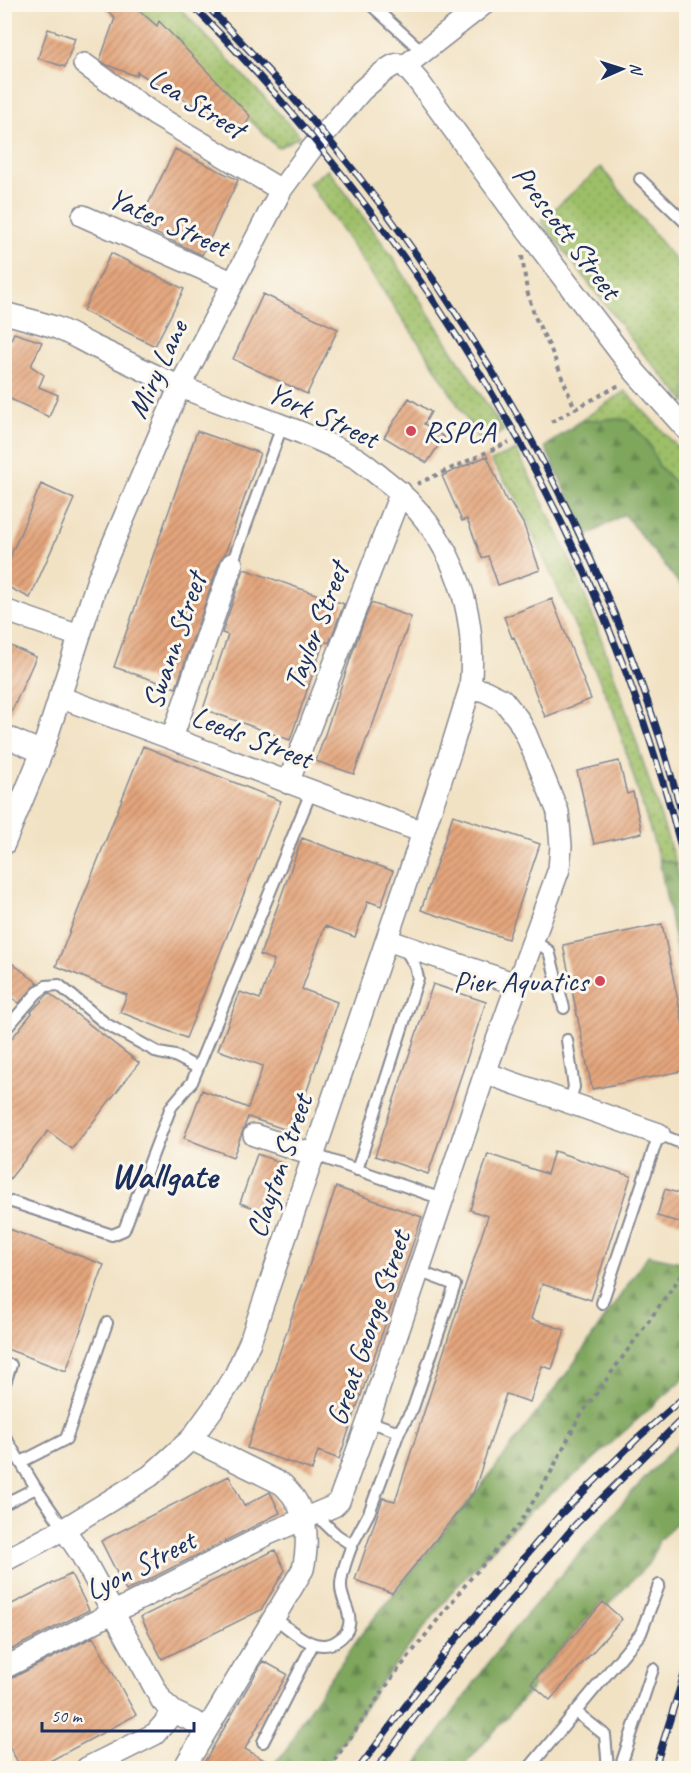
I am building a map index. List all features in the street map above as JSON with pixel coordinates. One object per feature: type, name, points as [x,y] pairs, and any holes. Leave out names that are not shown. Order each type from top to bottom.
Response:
[{"type":"street","name":"Miry Lane","points":[[4,844],[42,752],[98,579],[180,386],[281,189],[361,90],[394,65],[405,66],[484,4]]},
{"type":"street","name":"Lea Street","points":[[84,64],[155,115],[281,189]]},
{"type":"street","name":"Prescott Street","points":[[405,66],[635,372],[687,429]]},
{"type":"street","name":"Yates Street","points":[[83,216],[232,282]]},
{"type":"street","name":"York Street","points":[[4,313],[57,328],[180,386],[282,426],[357,459],[401,492],[432,527],[445,549],[458,580],[470,628],[472,671],[470,688]]},
{"type":"street","name":"Taylor Street","points":[[288,783],[401,492]]},
{"type":"street","name":"Swann Street","points":[[172,738],[232,564]]},
{"type":"street","points":[[4,610],[79,636]]},
{"type":"street","name":"Clayton Street","points":[[4,1561],[64,1529],[150,1476],[191,1439],[235,1375],[250,1342],[315,1155],[395,943],[423,832],[470,688]]},
{"type":"street","name":"Great George Street","points":[[310,1517],[334,1506],[339,1501],[485,1073],[559,869],[561,846],[558,812],[526,734],[503,700],[484,691],[470,688]]},
{"type":"street","name":"Leeds Street","points":[[59,698],[423,832]]},
{"type":"street","points":[[4,736],[42,752]]},
{"type":"street","points":[[395,943],[516,984]]},
{"type":"street","points":[[485,1073],[659,1134]]},
{"type":"street","points":[[254,1135],[315,1155]]},
{"type":"street","points":[[184,1768],[303,1569],[310,1517],[282,1484],[191,1439]]},
{"type":"street","name":"Lyon Street","points":[[4,1668],[268,1534],[310,1517]]},
{"type":"street","points":[[64,1529],[81,1554],[162,1701],[174,1712],[207,1728]]},
{"type":"street","points":[[87,1768],[155,1734],[174,1712]]},
{"type":"lane","points":[[370,4],[423,52]]},
{"type":"lane","points":[[640,179],[687,224]]},
{"type":"lane","points":[[232,564],[282,426]]},
{"type":"lane","points":[[4,1204],[12,1202],[112,1235],[124,1230],[171,1107],[192,1082],[311,792]]},
{"type":"lane","points":[[533,940],[549,951],[564,1008]]},
{"type":"lane","points":[[357,1170],[418,978],[415,966],[395,943]]},
{"type":"lane","points":[[4,1031],[37,993],[46,986],[58,986],[106,1024],[159,1053],[175,1056],[198,1068]]},
{"type":"lane","points":[[567,1040],[574,1087],[570,1103]]},
{"type":"lane","points":[[602,1303],[659,1134],[687,1145]]},
{"type":"lane","points":[[315,1155],[442,1199]]},
{"type":"lane","points":[[274,1617],[296,1635],[313,1644],[328,1645],[337,1641],[349,1626],[349,1612],[340,1586],[352,1545],[369,1513],[399,1432],[413,1407],[455,1285],[418,1271]]},
{"type":"lane","points":[[21,1462],[66,1439],[107,1323]]},
{"type":"lane","points":[[4,1386],[11,1365]]},
{"type":"lane","points":[[368,1421],[399,1432]]},
{"type":"lane","points":[[4,1435],[8,1449],[21,1462],[64,1529]]},
{"type":"lane","points":[[4,1504],[36,1488]]},
{"type":"lane","points":[[310,1517],[352,1545]]},
{"type":"lane","points":[[529,1768],[641,1633],[659,1585]]},
{"type":"lane","points":[[263,1742],[313,1644]]},
{"type":"lane","points":[[620,1768],[653,1669]]},
{"type":"lane","points":[[576,1712],[605,1735],[608,1768]]},
{"type":"path","points":[[526,229],[521,249],[527,291],[535,316],[575,410]]},
{"type":"path","points":[[551,422],[618,386],[635,372]]},
{"type":"path","points":[[401,492],[509,442]]},
{"type":"path","points":[[329,1768],[394,1675],[470,1579],[519,1525],[541,1492],[578,1419],[687,1269]]},
{"type":"green space","points":[[135,5],[177,5],[300,136],[278,148]]},
{"type":"green space","points":[[601,167],[686,274],[686,402],[640,350],[541,221]]},
{"type":"green space","points":[[328,169],[391,255],[504,431],[481,443],[428,356],[309,183]]},
{"type":"green space","points":[[625,391],[686,456],[686,494],[659,466],[648,442],[613,419],[580,421]]},
{"type":"green space","points":[[628,420],[648,442],[659,466],[686,494],[686,592],[624,514],[587,536],[545,447],[580,421]]},
{"type":"green space","points":[[516,450],[562,542],[586,599],[622,698],[676,864],[659,859],[613,710],[516,497],[491,461]]},
{"type":"green space","points":[[659,859],[676,864],[686,904],[686,999]]},
{"type":"green space","points":[[648,1255],[686,1263],[686,1378],[585,1467],[529,1512],[456,1587],[379,1685],[325,1768],[269,1768],[287,1750],[301,1721],[359,1637],[488,1477],[570,1369]]},
{"type":"green space","points":[[686,1435],[686,1515],[659,1540],[651,1561],[607,1606],[602,1602],[531,1683],[534,1686],[462,1768],[414,1768],[504,1641],[632,1492]]},
{"type":"building","points":[[101,4],[132,4],[157,26],[159,21],[250,116],[242,133],[137,72],[136,76],[100,60],[115,18]]},
{"type":"building","points":[[48,29],[75,38],[65,67],[38,58]]},
{"type":"building","points":[[175,149],[238,180],[202,255],[138,225]]},
{"type":"building","points":[[111,253],[184,289],[155,346],[83,311]]},
{"type":"building","points":[[263,294],[338,329],[307,394],[233,359]]},
{"type":"building","points":[[14,333],[42,342],[31,366],[44,375],[39,387],[58,395],[49,417],[4,396],[4,355]]},
{"type":"building","name":"RSPCA","points":[[409,398],[431,412],[424,424],[444,437],[427,463],[384,437]]},
{"type":"building","points":[[197,431],[260,453],[176,688],[114,667]]},
{"type":"building","points":[[487,456],[507,502],[509,501],[523,523],[540,570],[498,585],[488,556],[482,558],[467,519],[462,521],[442,476]]},
{"type":"building","points":[[41,484],[74,499],[30,598],[4,585],[4,572]]},
{"type":"building","points":[[244,569],[344,604],[329,643],[324,641],[290,740],[203,709],[228,635],[222,633]]},
{"type":"building","points":[[552,599],[591,699],[545,717],[504,617]]},
{"type":"building","points":[[371,603],[411,617],[354,774],[316,761]]},
{"type":"building","points":[[4,643],[36,657],[6,724],[4,724]]},
{"type":"building","points":[[143,746],[281,801],[186,1038],[120,1012],[127,995],[56,966]]},
{"type":"building","points":[[619,761],[627,794],[633,792],[642,833],[594,844],[577,771]]},
{"type":"building","points":[[453,815],[540,844],[508,939],[421,910]]},
{"type":"building","points":[[302,838],[393,871],[381,906],[368,901],[355,937],[325,926],[302,989],[337,1002],[293,1132],[248,1117],[233,1157],[184,1138],[202,1090],[248,1108],[263,1066],[218,1050],[240,992],[260,999],[274,960],[260,955]]},
{"type":"building","points":[[662,924],[687,1044],[687,1070],[592,1089],[563,945]]},
{"type":"building","points":[[4,957],[38,983],[19,1003],[4,992]]},
{"type":"building","points":[[433,984],[486,1002],[428,1174],[375,1156]]},
{"type":"building","points":[[49,993],[139,1063],[72,1149],[48,1131],[4,1186],[4,1048],[31,1012]]},
{"type":"building","points":[[554,1151],[631,1176],[591,1300],[542,1284],[531,1319],[565,1330],[552,1369],[542,1366],[530,1402],[506,1394],[473,1494],[392,1593],[355,1580],[383,1498],[395,1501],[488,1216],[470,1210],[488,1154],[547,1174]]},
{"type":"building","points":[[257,1154],[282,1163],[265,1212],[240,1203]]},
{"type":"building","points":[[336,1187],[422,1217],[339,1459],[318,1451],[312,1470],[247,1448]]},
{"type":"building","points":[[665,1189],[687,1196],[687,1207],[682,1223],[657,1216]]},
{"type":"building","points":[[4,1227],[104,1265],[66,1371],[4,1348]]},
{"type":"building","points":[[229,1476],[244,1506],[270,1492],[280,1513],[126,1591],[101,1541]]},
{"type":"building","points":[[275,1550],[285,1570],[261,1610],[162,1659],[141,1617]]},
{"type":"building","points":[[71,1574],[89,1610],[4,1653],[4,1608]]},
{"type":"building","points":[[603,1602],[622,1619],[550,1700],[531,1683]]},
{"type":"building","points":[[93,1637],[136,1715],[37,1768],[21,1768],[4,1737],[4,1681]]},
{"type":"building","points":[[263,1661],[287,1674],[245,1749],[278,1768],[201,1768]]},
{"type":"railway","points":[[191,4],[286,106],[373,215],[426,289],[475,366],[521,445],[563,525],[634,693],[662,780],[686,868]]},
{"type":"railway","points":[[205,4],[282,86],[356,173],[448,301],[492,371],[572,518],[606,595],[637,672],[664,751],[686,830]]},
{"type":"railway","points":[[359,1768],[447,1650],[559,1516],[638,1438],[686,1395]]},
{"type":"railway","points":[[377,1768],[430,1696],[576,1524],[686,1415]]},
{"type":"railway","points":[[655,1768],[686,1668]]},
{"type":"railway","points":[[682,1768],[686,1752]]},
{"type":"place","name":"RSPCA","points":[[411,431]]},
{"type":"place","name":"Pier Aquatics","points":[[600,981]]},
{"type":"district","name":"Wallgate","points":[[164,1175]]}]
